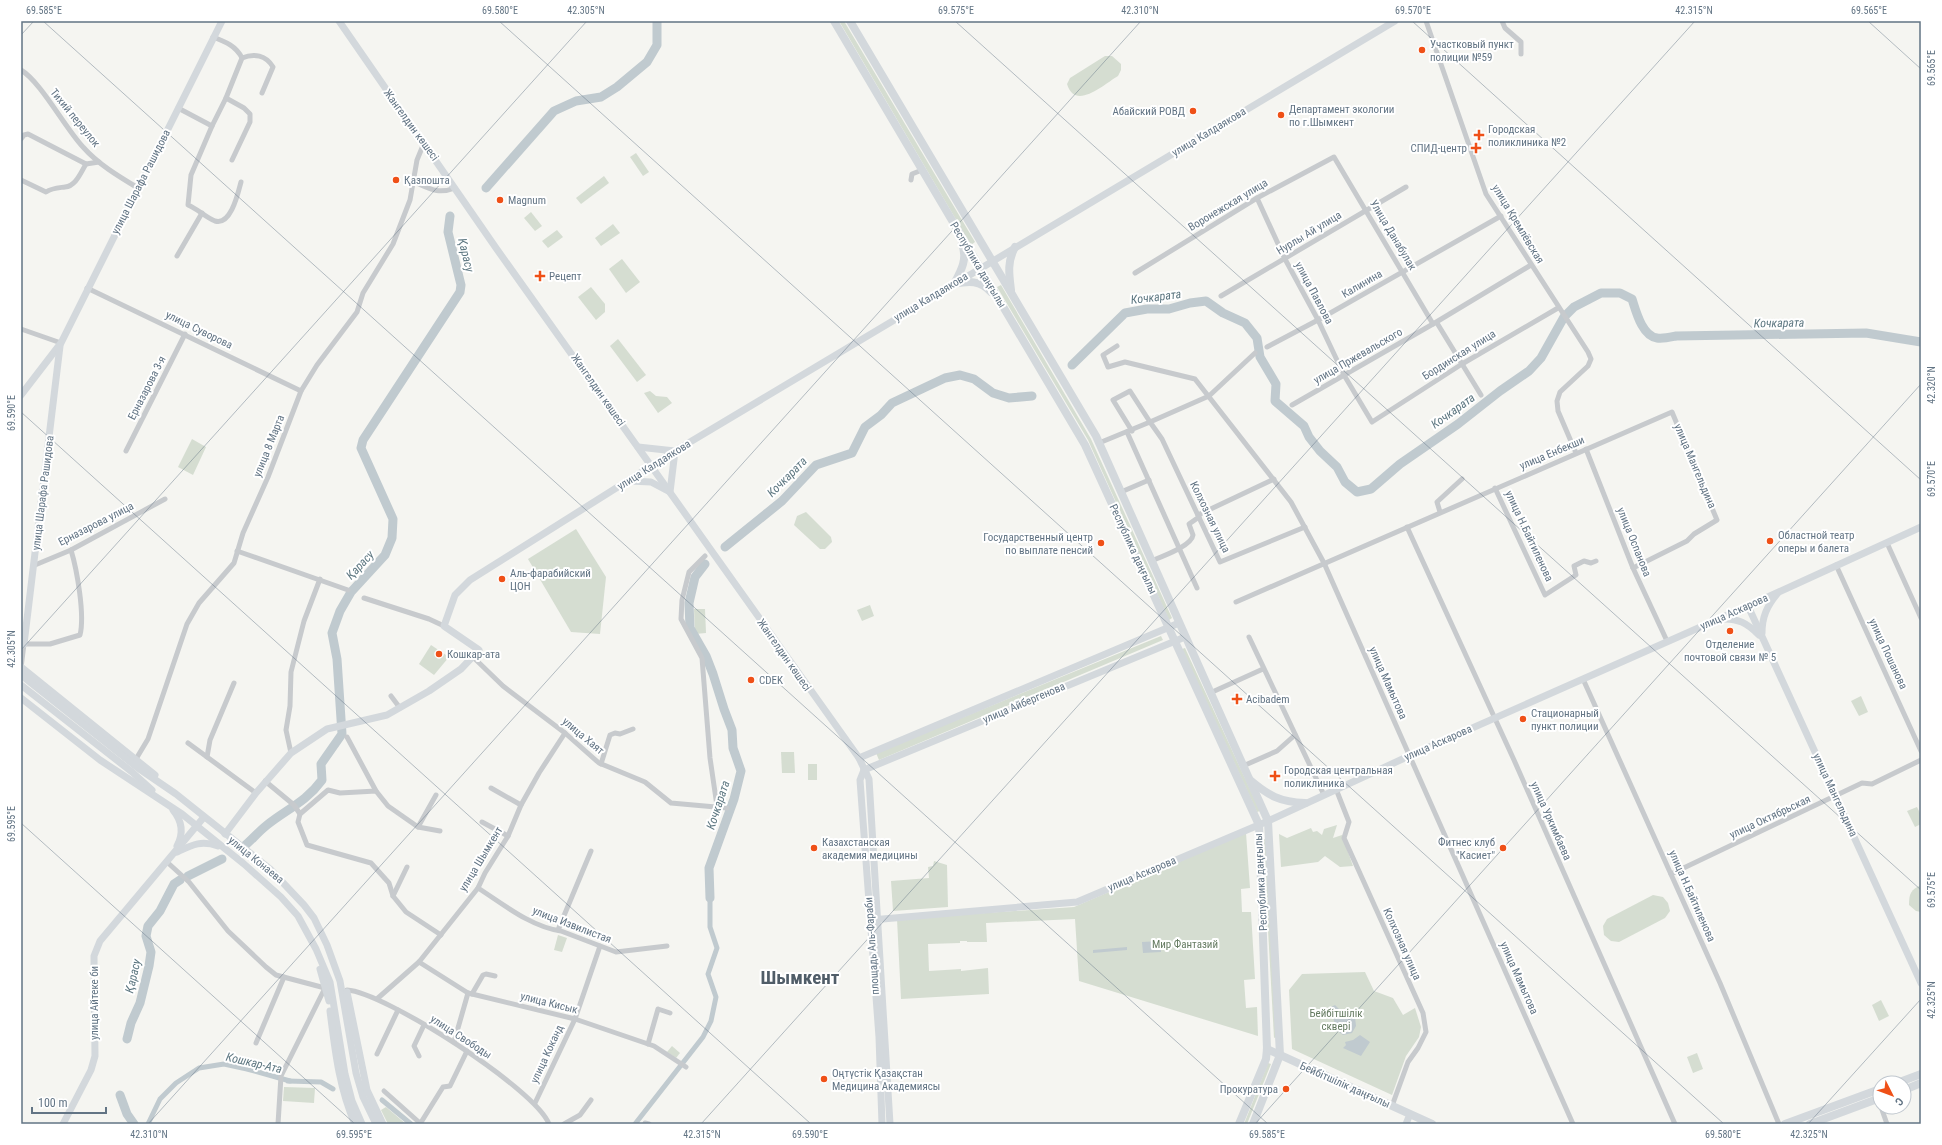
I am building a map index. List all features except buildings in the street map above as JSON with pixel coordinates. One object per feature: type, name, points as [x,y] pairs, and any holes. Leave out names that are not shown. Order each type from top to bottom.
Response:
[{"type":"main road","name":"улица Шарафа Рашидова","points":[[21,395],[61,343],[87,288],[222,21]]},
{"type":"main road","name":"Жангелдин көшесі","points":[[339,21],[496,248],[859,758]]},
{"type":"main road","name":"Республика даңғылы","points":[[834,21],[1085,446],[1259,825],[1267,1049],[1266,1059],[1240,1124]]},
{"type":"main road","name":"Республика даңғылы","points":[[850,21],[1099,443],[1184,637],[1268,822],[1280,1055],[1253,1124]]},
{"type":"main road","name":"улица Калдаякова","points":[[444,626],[455,594],[470,580],[548,530],[652,466],[675,450],[1395,21]]},
{"type":"main road","points":[[954,284],[962,266],[965,254],[958,231]]},
{"type":"main road","points":[[1011,293],[1008,264],[1015,247]]},
{"type":"main road","points":[[954,284],[968,281],[981,284],[999,301]]},
{"type":"main road","name":"улица Шарафа Рашидова","points":[[24,638],[35,565],[55,377],[61,343]]},
{"type":"main road","points":[[629,480],[651,482],[670,492],[675,450],[638,447]]},
{"type":"main road","name":"улица Аскарова","points":[[875,920],[1077,902],[1268,822],[1305,803],[1409,756],[1748,606],[1921,527]]},
{"type":"main road","points":[[1763,638],[1762,624],[1764,615],[1771,601],[1780,591]]},
{"type":"main road","name":"улица Мангельдина","points":[[1748,606],[1921,984]]},
{"type":"main road","points":[[1717,619],[1737,619],[1745,622],[1763,638]]},
{"type":"main road","name":"улица Айбергенова","points":[[859,758],[1178,623]]},
{"type":"main road","points":[[225,834],[256,793],[291,753],[327,729],[388,715],[429,691],[460,669],[473,657],[479,650],[444,626]]},
{"type":"main road","name":"улица Айбергенова","points":[[864,770],[1184,637]]},
{"type":"main road","points":[[21,668],[136,759],[176,794]]},
{"type":"main road","name":"улица Конаева","points":[[21,675],[138,768],[176,794],[270,869],[288,886],[304,905],[320,931],[330,952],[340,981],[356,1073],[363,1097],[376,1124]]},
{"type":"main road","name":"улица Конаева","points":[[21,685],[132,772],[166,803]]},
{"type":"main road","name":"улица Конаева","points":[[21,698],[100,760],[166,803],[225,849],[281,897],[302,922],[319,955],[330,982],[345,1074],[352,1101],[362,1124]]},
{"type":"main road","points":[[859,758],[864,770]]},
{"type":"main road","name":"площадь Аль-Фараби","points":[[864,770],[860,780],[875,920],[890,1124]]},
{"type":"main road","points":[[1249,778],[1267,793],[1280,800],[1305,803]]},
{"type":"main road","points":[[166,803],[178,816],[182,832],[173,854]]},
{"type":"main road","name":"улица Айтеке би","points":[[63,1124],[91,1070],[95,1056],[94,956],[100,941],[121,914],[204,817]]},
{"type":"main road","points":[[173,854],[188,846],[202,842],[225,849]]},
{"type":"main road","name":"площадь Аль-Фараби","points":[[875,920],[882,1124]]},
{"type":"main road","points":[[302,922],[303,931],[319,967],[330,1006],[340,1083],[346,1103],[355,1124]]},
{"type":"main road","points":[[320,931],[328,940],[337,960],[347,990],[366,1090],[383,1124]]},
{"type":"main road","points":[[319,955],[330,952]]},
{"type":"main road","name":"Бейбітшілік даңғылы","points":[[1267,1049],[1432,1124]]},
{"type":"main road","points":[[340,1083],[345,1074]]},
{"type":"main road","points":[[1785,1124],[1872,1092]]},
{"type":"main road","points":[[1810,1124],[1872,1105]]},
{"type":"main road","points":[[1406,1124],[1410,1114]]},
{"type":"street","name":"улица Кремлёвская","points":[[1426,21],[1486,194],[1552,299],[1588,352],[1591,359],[1588,366],[1560,392],[1557,401],[1558,411],[1576,453]]},
{"type":"street","points":[[1502,21],[1507,30],[1520,42],[1521,54]]},
{"type":"street","points":[[213,37],[227,42],[239,52],[242,58],[226,98],[196,161],[188,186],[188,205],[216,221],[222,221],[228,218],[241,182]]},
{"type":"street","points":[[242,58],[256,55],[270,61],[273,67],[262,93]]},
{"type":"street","name":"Тихий переулок","points":[[21,70],[34,82],[83,148],[114,174],[138,188]]},
{"type":"street","points":[[226,98],[250,114],[250,122],[232,160]]},
{"type":"street","points":[[178,108],[212,126]]},
{"type":"street","points":[[21,139],[24,135],[28,134],[86,164],[99,162]]},
{"type":"street","name":"улица 8 Марта","points":[[136,759],[148,739],[187,624],[199,603],[234,563],[243,533],[271,470],[301,391],[317,365],[357,312],[363,293],[393,244],[410,200],[412,181],[417,160],[424,143]]},
{"type":"street","name":"Воронежская улица","points":[[1135,273],[1257,198],[1334,157]]},
{"type":"street","name":"Улица Данабулак","points":[[1334,157],[1435,324],[1481,395]]},
{"type":"street","points":[[21,180],[46,192],[52,188],[67,187],[75,182],[86,164]]},
{"type":"street","points":[[911,180],[912,174],[922,170]]},
{"type":"street","points":[[412,181],[438,192],[444,192],[455,188]]},
{"type":"street","name":"Нурлы Ай улица","points":[[1221,296],[1406,187]]},
{"type":"street","name":"улица Павлова","points":[[1257,198],[1285,259],[1318,320],[1344,375],[1372,422]]},
{"type":"street","points":[[177,256],[202,213]]},
{"type":"street","name":"Калинина","points":[[1267,347],[1318,320],[1500,216]]},
{"type":"street","name":"улица Пржевальского","points":[[1292,405],[1435,324],[1532,265]]},
{"type":"street","name":"улица Суворова","points":[[87,288],[301,391]]},
{"type":"street","name":"Бординская улица","points":[[1372,422],[1462,364],[1558,308]]},
{"type":"street","points":[[21,329],[61,343]]},
{"type":"street","name":"Ерназарова 3-я","points":[[126,451],[185,334]]},
{"type":"street","name":"улица Мамытова","points":[[1117,346],[1103,355],[1108,367],[1124,362],[1195,379],[1291,502],[1324,563],[1573,1124]]},
{"type":"street","points":[[1099,443],[1209,396],[1255,353]]},
{"type":"street","name":"Колхозная улица","points":[[1129,431],[1113,400],[1130,391],[1162,439],[1220,562],[1305,527]]},
{"type":"street","name":"улица Енбекши","points":[[1236,602],[1672,412]]},
{"type":"street","name":"улица Мангельдина","points":[[1633,568],[1687,541],[1694,534],[1717,520],[1672,412]]},
{"type":"street","points":[[1129,431],[1178,549],[1197,588]]},
{"type":"street","name":"улица Оспанова","points":[[1586,449],[1633,568],[1667,641]]},
{"type":"street","points":[[1151,561],[1178,549],[1193,538],[1189,524],[1198,516],[1274,479]]},
{"type":"street","points":[[1440,512],[1437,502],[1462,479]]},
{"type":"street","points":[[1121,492],[1149,480]]},
{"type":"street","name":"улица Н.Байтиленова","points":[[1495,488],[1545,595],[1576,575],[1574,566],[1584,561],[1591,563],[1596,561]]},
{"type":"street","name":"Ерназарова улица","points":[[35,565],[70,550],[165,499]]},
{"type":"street","name":"улица Уркимбаева","points":[[1407,527],[1675,1124]]},
{"type":"street","points":[[1887,543],[1921,618]]},
{"type":"street","points":[[21,668],[24,638],[50,644],[80,635],[79,580],[70,550]]},
{"type":"street","points":[[237,551],[348,590]]},
{"type":"street","points":[[705,556],[689,572],[682,600],[680,619],[702,658],[710,758],[717,806]]},
{"type":"street","name":"улица Пошанова","points":[[1836,566],[1921,751]]},
{"type":"street","points":[[291,753],[286,730],[290,706],[291,672],[304,621],[320,579]]},
{"type":"street","points":[[364,598],[429,619],[444,626]]},
{"type":"street","points":[[1249,637],[1324,795]]},
{"type":"street","name":"улица Хаят","points":[[473,657],[503,686],[565,733],[601,764],[645,782],[671,803],[726,808]]},
{"type":"street","points":[[1210,693],[1263,669]]},
{"type":"street","name":"улица Н.Байтиленова","points":[[1583,679],[1722,987],[1779,1124]]},
{"type":"street","points":[[208,757],[210,740],[234,683]]},
{"type":"street","points":[[391,696],[400,708]]},
{"type":"street","points":[[601,764],[610,735],[615,733],[620,734],[633,729]]},
{"type":"street","name":"улица Шымкент","points":[[378,998],[419,962],[478,888],[485,873],[508,836],[521,805],[538,773],[565,733]]},
{"type":"street","points":[[1243,766],[1277,752],[1295,735]]},
{"type":"street","points":[[347,737],[376,791],[388,806],[418,827],[440,831]]},
{"type":"street","points":[[188,742],[256,793]]},
{"type":"street","name":"улица Октябрьская","points":[[1670,874],[1862,783],[1872,784],[1921,760]]},
{"type":"street","points":[[265,782],[295,806],[300,814]]},
{"type":"street","points":[[491,788],[521,805]]},
{"type":"street","name":"Колхозная улица","points":[[1336,789],[1348,822],[1344,838],[1423,1013],[1426,1032],[1418,1048],[1408,1062],[1392,1106]]},
{"type":"street","points":[[376,791],[340,793],[328,790],[300,814],[298,822],[307,845],[371,863],[389,883],[393,896],[406,912],[441,935]]},
{"type":"street","points":[[418,827],[436,795]]},
{"type":"street","points":[[482,822],[508,836]]},
{"type":"street","points":[[558,930],[591,851]]},
{"type":"street","points":[[167,862],[189,882],[228,931],[276,975],[325,988],[280,1079],[278,1124]]},
{"type":"street","points":[[393,896],[407,867]]},
{"type":"street","name":"улица Извилистая","points":[[478,888],[524,917],[551,930],[558,930],[616,952],[667,946]]},
{"type":"street","name":"улица Коканд","points":[[535,1103],[575,1019],[600,946]]},
{"type":"street","name":"улица Кисык","points":[[419,962],[470,994],[575,1019],[648,1044],[686,1067]]},
{"type":"street","points":[[454,1042],[470,994],[483,975],[486,974],[495,976]]},
{"type":"street","points":[[256,1043],[284,977]]},
{"type":"street","name":"улица Свободы","points":[[347,990],[357,991],[378,998],[454,1042],[518,1088],[535,1103],[547,1117],[549,1124]]},
{"type":"street","points":[[648,1044],[658,1009],[670,1013]]},
{"type":"street","points":[[377,1054],[387,1028],[398,1010]]},
{"type":"street","points":[[419,1056],[414,1046],[424,1025]]},
{"type":"street","points":[[384,1091],[421,1124],[443,1087],[450,1086],[467,1052]]},
{"type":"street","points":[[564,1124],[580,1114],[591,1100]]},
{"type":"green space","points":[[839,21],[844,21],[975,242],[971,245]]},
{"type":"green space","points":[[1105,56],[1112,56],[1121,64],[1121,70],[1118,76],[1090,94],[1083,96],[1076,95],[1071,92],[1067,84],[1070,78]]},
{"type":"green space","points":[[636,153],[649,172],[643,176],[630,157]]},
{"type":"green space","points":[[604,176],[609,183],[581,204],[576,198]]},
{"type":"green space","points":[[531,212],[542,226],[535,231],[524,218]]},
{"type":"green space","points":[[613,224],[620,233],[601,246],[595,238]]},
{"type":"green space","points":[[557,230],[563,237],[548,248],[542,241]]},
{"type":"green space","points":[[622,259],[640,282],[626,293],[609,269]]},
{"type":"green space","points":[[1001,285],[1091,439],[1172,618],[1169,620],[1088,440],[997,287]]},
{"type":"green space","points":[[591,287],[605,304],[605,312],[596,320],[578,297]]},
{"type":"green space","points":[[618,339],[646,375],[637,382],[610,346]]},
{"type":"green space","points":[[650,391],[656,396],[667,397],[672,403],[658,413],[644,393]]},
{"type":"green space","points":[[192,439],[206,447],[193,475],[178,467]]},
{"type":"green space","points":[[806,512],[831,537],[832,542],[825,549],[820,549],[794,525],[797,516]]},
{"type":"green space","points":[[576,529],[606,577],[600,634],[571,632],[528,559]]},
{"type":"green space","points":[[870,605],[874,616],[862,621],[857,610]]},
{"type":"green space","points":[[694,609],[705,609],[706,633],[695,634]]},
{"type":"green space","points":[[1161,636],[1163,640],[879,760],[876,753]]},
{"type":"green space","points":[[431,645],[449,657],[434,675],[419,664]]},
{"type":"green space","points":[[1185,648],[1260,811],[1257,812],[1182,649]]},
{"type":"green space","points":[[1861,696],[1868,712],[1859,716],[1851,701]]},
{"type":"green space","points":[[781,752],[794,752],[795,773],[782,773]]},
{"type":"green space","points":[[808,764],[817,764],[817,780],[808,780]]},
{"type":"green space","points":[[1917,807],[1921,815],[1921,824],[1915,827],[1907,811]]},
{"type":"green space","points":[[1337,825],[1333,838],[1342,835],[1353,866],[1340,867],[1325,856],[1318,862],[1281,867],[1279,834],[1287,838],[1311,828],[1313,832],[1317,831],[1322,835],[1324,829]]},
{"type":"green space","name":"Мир Фантазий","points":[[1246,833],[1250,888],[1241,889],[1242,912],[1251,912],[1255,979],[1244,980],[1246,1008],[1257,1007],[1258,1036],[1079,981],[1075,919],[986,923],[987,942],[960,941],[960,943],[928,944],[929,971],[961,969],[961,971],[988,968],[989,994],[901,999],[897,919],[1074,907]]},
{"type":"green space","points":[[1263,839],[1266,839],[1276,1037],[1274,1038]]},
{"type":"green space","points":[[934,861],[947,865],[948,907],[893,911],[891,881],[929,878],[928,867],[933,866]]},
{"type":"green space","points":[[1921,885],[1921,912],[1916,911],[1909,905],[1909,898],[1911,892]]},
{"type":"green space","points":[[1653,895],[1663,897],[1668,903],[1670,911],[1665,918],[1619,942],[1611,941],[1604,935],[1603,926],[1607,919]]},
{"type":"green space","points":[[558,935],[567,938],[562,952],[554,950]]},
{"type":"green space","name":"Бейбітшілік сквері","points":[[1365,972],[1374,991],[1393,998],[1403,1015],[1415,1008],[1421,1027],[1419,1037],[1406,1056],[1392,1095],[1292,1049],[1289,990],[1302,974]]},
{"type":"green space","points":[[1881,1000],[1889,1016],[1879,1021],[1872,1005]]},
{"type":"green space","points":[[672,1046],[680,1053],[676,1058],[667,1052]]},
{"type":"green space","points":[[1697,1053],[1703,1069],[1693,1073],[1687,1057]]},
{"type":"green space","points":[[1268,1063],[1271,1064],[1247,1124],[1244,1124]]},
{"type":"green space","points":[[284,1087],[315,1088],[314,1103],[283,1101]]},
{"type":"green space","points":[[386,1107],[406,1124],[388,1124],[381,1110]]},
{"type":"shaded area","points":[[1160,941],[1161,952],[1143,953],[1142,942]]},
{"type":"shaded area","points":[[1209,942],[1209,945],[1175,948],[1175,945]]},
{"type":"shaded area","points":[[1127,947],[1127,950],[1093,953],[1093,950]]},
{"type":"shaded area","points":[[1335,1005],[1339,1009],[1339,1014],[1347,1013],[1355,1017],[1356,1026],[1352,1033],[1343,1035],[1336,1030],[1330,1010],[1331,1007]]},
{"type":"shaded area","points":[[1360,1035],[1370,1042],[1361,1056],[1343,1048],[1346,1045],[1345,1042],[1353,1040]]},
{"type":"waterway","name":"Қарасу","points":[[486,188],[554,111],[576,101],[601,97],[617,87],[647,62],[657,45],[657,21]]},
{"type":"waterway","name":"Қарасу","points":[[242,848],[267,825],[303,800],[316,788],[322,780],[321,764],[342,734],[337,659],[332,633],[340,611],[351,592],[385,555],[392,538],[393,519],[361,448],[363,440],[460,292],[461,285],[448,232],[450,216]]},
{"type":"waterway","name":"Кочкарата","points":[[1072,365],[1125,313],[1147,309],[1169,309],[1190,303],[1206,301],[1223,313],[1245,323],[1257,338],[1260,357],[1276,384],[1275,401],[1304,426],[1309,437],[1320,451],[1337,467],[1345,482],[1357,492],[1371,489],[1400,464],[1458,424],[1500,391],[1529,371],[1541,358],[1564,317],[1574,307],[1601,293],[1620,293],[1632,299],[1640,322],[1647,333],[1657,338],[1676,336],[1866,333],[1921,342]]},
{"type":"waterway","name":"Кочкарата","points":[[725,547],[782,501],[816,465],[852,453],[865,427],[881,415],[892,403],[945,378],[960,375],[974,379],[993,393],[1009,398],[1032,396]]},
{"type":"waterway","name":"Кочкарата","points":[[705,564],[695,577],[689,603],[690,628],[706,656],[713,674],[732,730],[733,748],[741,771],[734,799],[709,868],[710,898]]},
{"type":"waterway","name":"Қарасу","points":[[188,876],[222,859]]},
{"type":"waterway","name":"Қарасу","points":[[127,1039],[131,1023],[140,1003],[149,966],[151,952],[146,936],[148,926],[160,911],[174,884],[180,880]]},
{"type":"waterway","points":[[635,1124],[703,1037],[711,1021],[716,997],[708,974],[717,948],[710,927],[710,898]]},
{"type":"waterway","name":"Кошкар-Ата","points":[[148,1124],[160,1099],[176,1083],[199,1068],[224,1064],[290,1081]]},
{"type":"waterway","name":"Кошкар-Ата","points":[[288,1081],[321,1082],[333,1089]]},
{"type":"waterway","name":"Қарасу","points":[[120,1095],[127,1114],[134,1124]]},
{"type":"waterway","name":"Кошкар-Ата","points":[[382,1100],[411,1124]]},
{"type":"place","name":"Участковый пункт полиции №59","points":[[1422,50]]},
{"type":"place","name":"Абайский РОВД","points":[[1193,111]]},
{"type":"place","name":"Департамент экологии по г.Шымкент","points":[[1281,115]]},
{"type":"place","name":"Городская поликлиника №2","points":[[1479,135]]},
{"type":"place","name":"СПИД-центр","points":[[1476,148]]},
{"type":"place","name":"Қазпошта","points":[[396,180]]},
{"type":"place","name":"Magnum","points":[[500,200]]},
{"type":"place","name":"Рецепт","points":[[540,276]]},
{"type":"place","name":"Областной театр оперы и балета","points":[[1770,541]]},
{"type":"place","name":"Государственный центр по выплате пенсий","points":[[1101,543]]},
{"type":"place","name":"Аль-фарабийский ЦОН","points":[[502,579]]},
{"type":"place","name":"Отделение почтовой связи № 5","points":[[1730,631]]},
{"type":"place","name":"Кошкар-ата","points":[[439,654]]},
{"type":"place","name":"CDEK","points":[[751,680]]},
{"type":"place","name":"Acibadem","points":[[1237,699]]},
{"type":"place","name":"Стационарный пункт полиции","points":[[1523,719]]},
{"type":"place","name":"Городская центральная поликлиника","points":[[1275,776]]},
{"type":"place","name":"Казахстанская академия медицины","points":[[814,848]]},
{"type":"place","name":"Фитнес клуб \"Касиет\"","points":[[1503,848]]},
{"type":"place","name":"Оңтүстік Қазақстан Медицина Академиясы","points":[[824,1079]]},
{"type":"place","name":"Прокуратура","points":[[1286,1089]]},
{"type":"district","name":"Шымкент","points":[[800,977]]}]
